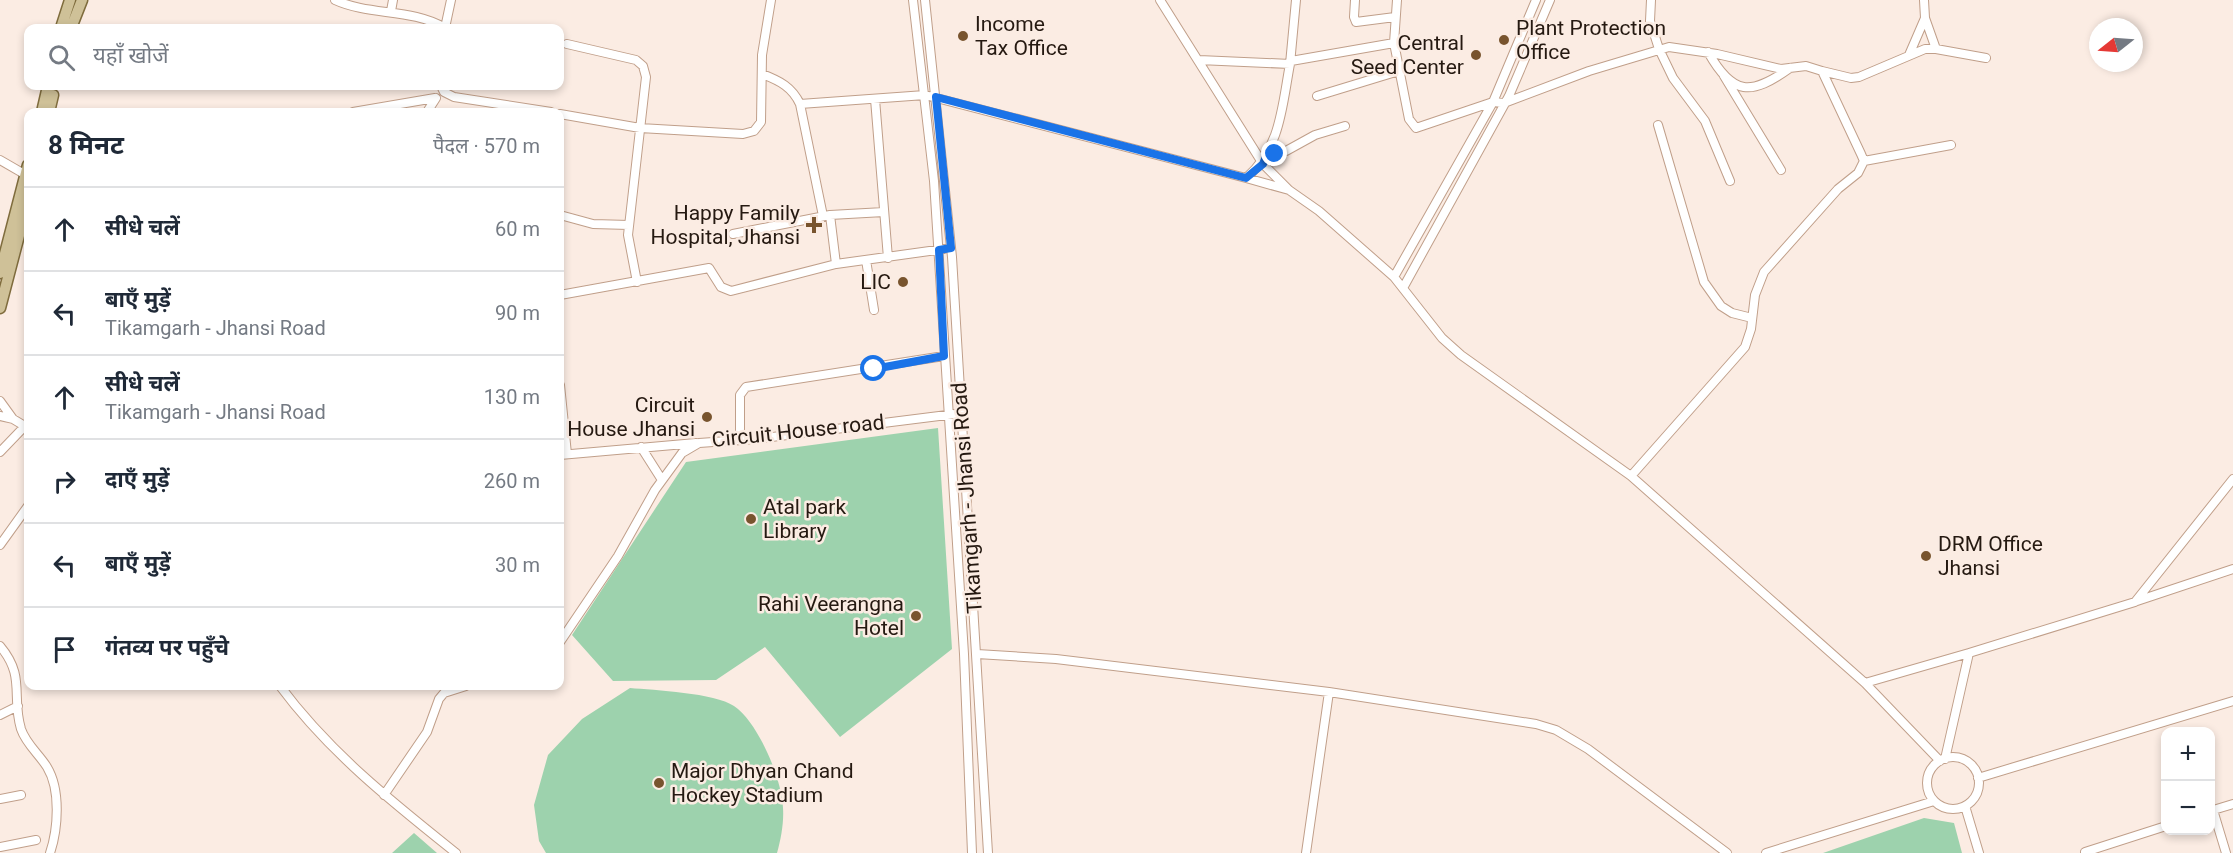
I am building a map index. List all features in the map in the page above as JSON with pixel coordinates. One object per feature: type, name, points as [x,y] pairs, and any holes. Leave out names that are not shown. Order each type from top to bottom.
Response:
[{"type":"main road","points":[[62,24],[70,0]]},
{"type":"main road","points":[[72,24],[81,0]]},
{"type":"main road","points":[[43,108],[47,90]]},
{"type":"main road","points":[[50,108],[55,90]]},
{"type":"main road","points":[[0,273],[24,181]]},
{"type":"main road","points":[[0,308],[24,216]]},
{"type":"street","points":[[335,0],[356,7],[391,11],[436,24]]},
{"type":"street","points":[[391,11],[393,0]]},
{"type":"street","points":[[446,24],[451,0]]},
{"type":"street","points":[[564,115],[640,128],[743,134],[753,131],[761,122],[762,55],[771,0]]},
{"type":"street","name":"Tikamgarh - Jhansi Road","points":[[913,0],[925,95],[939,250],[972,853]]},
{"type":"street","name":"Tikamgarh - Jhansi Road","points":[[925,0],[951,248],[963,413],[988,853]]},
{"type":"street","points":[[1160,0],[1263,164],[1289,190],[1319,211],[1394,277],[1442,338],[1461,355],[1631,476],[1865,683],[1942,760]]},
{"type":"street","points":[[1246,178],[1263,164],[1278,130],[1291,62],[1296,0]]},
{"type":"street","points":[[1354,0],[1356,22],[1395,17]]},
{"type":"street","points":[[1397,0],[1394,43],[1413,127],[1493,102],[1504,103],[1669,47],[1708,52],[1780,69],[1806,66],[1851,78],[1909,55],[1936,49],[1986,58]]},
{"type":"street","points":[[1394,277],[1493,102],[1536,0]]},
{"type":"street","points":[[1403,288],[1520,73],[1550,0]]},
{"type":"street","points":[[1651,0],[1650,21],[1659,49],[1673,78],[1705,121],[1730,181]]},
{"type":"street","points":[[1924,0],[1925,18],[1936,49]]},
{"type":"street","points":[[1909,55],[1925,18]]},
{"type":"street","points":[[1199,60],[1291,62],[1394,43]]},
{"type":"street","points":[[567,44],[636,60],[643,66],[646,77],[646,94],[629,225],[629,247],[637,282]]},
{"type":"street","points":[[1708,52],[1781,170]]},
{"type":"street","points":[[1724,76],[1734,84],[1756,87],[1767,85],[1791,68]]},
{"type":"street","points":[[1317,96],[1399,71]]},
{"type":"street","points":[[1822,71],[1864,161]]},
{"type":"street","points":[[762,74],[780,80],[791,89],[801,105],[836,264]]},
{"type":"street","points":[[429,108],[441,90]]},
{"type":"street","points":[[444,90],[454,97],[525,108]]},
{"type":"street","points":[[801,105],[925,95],[1289,190]]},
{"type":"street","points":[[376,108],[435,98]]},
{"type":"street","points":[[876,99],[888,258]]},
{"type":"street","points":[[1658,125],[1704,282],[1721,306],[1732,313],[1752,318]]},
{"type":"street","points":[[1267,154],[1286,151],[1309,137],[1345,126]]},
{"type":"street","points":[[1864,161],[1951,145]]},
{"type":"street","points":[[0,160],[24,169]]},
{"type":"street","points":[[1631,476],[1745,347],[1755,295],[1764,272],[1838,189],[1858,173],[1864,161]]},
{"type":"street","points":[[733,234],[826,215],[884,212]]},
{"type":"street","points":[[564,216],[593,224],[629,225]]},
{"type":"street","points":[[564,294],[709,268],[721,287],[731,291],[836,264],[951,248]]},
{"type":"street","points":[[866,260],[874,310]]},
{"type":"street","points":[[740,440],[740,395],[746,387],[944,356]]},
{"type":"street","points":[[0,401],[12,419]]},
{"type":"street","name":"Circuit House road","points":[[564,636],[618,556],[662,480],[682,453],[699,442],[740,440],[963,413]]},
{"type":"street","points":[[0,416],[12,419],[24,426]]},
{"type":"street","points":[[0,452],[24,431]]},
{"type":"street","points":[[564,455],[699,442]]},
{"type":"street","points":[[642,447],[662,480]]},
{"type":"street","points":[[2135,602],[2233,478]]},
{"type":"street","points":[[0,545],[24,512]]},
{"type":"street","points":[[1865,683],[2135,602],[2233,569]]},
{"type":"street","points":[[0,646],[13,663],[24,736],[49,771],[53,784],[56,828],[50,853]]},
{"type":"street","points":[[1942,760],[1968,653]]},
{"type":"street","points":[[976,654],[1056,659],[1329,692],[1536,724],[1556,730],[1588,749],[1727,853]]},
{"type":"street","points":[[283,690],[309,722],[384,795],[456,853]]},
{"type":"street","points":[[384,795],[423,739],[439,699],[444,693],[453,690]]},
{"type":"street","points":[[1306,853],[1329,692]]},
{"type":"street","points":[[1978,778],[2233,701]]},
{"type":"street","points":[[0,715],[18,706]]},
{"type":"street","points":[[967,730],[982,729]]},
{"type":"street","points":[[1961,759],[1969,763],[1978,778],[1976,794],[1965,806],[1948,809],[1934,801],[1927,784],[1933,767],[1942,760],[1961,759]]},
{"type":"street","points":[[0,799],[21,795]]},
{"type":"street","points":[[1766,853],[1934,801]]},
{"type":"street","points":[[2215,810],[2233,804]]},
{"type":"street","points":[[1965,806],[1979,853]]},
{"type":"street","points":[[2215,820],[2226,853]]},
{"type":"street","points":[[2085,852],[2161,828]]},
{"type":"street","points":[[0,847],[36,840]]},
{"type":"green space","points":[[938,428],[952,649],[840,737],[765,647],[716,680],[613,681],[572,635],[686,462]]},
{"type":"green space","name":"Major Dhyan Chand Hockey Stadium","points":[[630,688],[713,698],[734,706],[743,714],[767,752],[782,796],[782,830],[777,853],[546,853],[539,841],[534,805],[548,755],[582,719]]},
{"type":"green space","points":[[1924,818],[1954,823],[1962,853],[1823,853]]},
{"type":"green space","points":[[414,833],[437,853],[392,853]]},
{"type":"place","name":"Income Tax Office","points":[[963,36]]},
{"type":"place","name":"Plant Protection Office","points":[[1504,40]]},
{"type":"place","name":"Central Seed Center","points":[[1476,55]]},
{"type":"place","name":"Happy Family Hospital, Jhansi","points":[[814,225]]},
{"type":"place","name":"LIC","points":[[903,282]]},
{"type":"place","name":"Circuit House Jhansi","points":[[707,417]]},
{"type":"place","name":"Atal park Library","points":[[751,519]]},
{"type":"place","name":"DRM Office Jhansi","points":[[1926,556]]},
{"type":"place","name":"Rahi Veerangna Hotel","points":[[916,616]]},
{"type":"place","name":"Major Dhyan Chand Hockey Stadium","points":[[659,783]]},
{"type":"route","points":[[874,369],[944,356],[939,250],[951,248],[936,97],[1246,178],[1263,164],[1267,154],[1275,154]]}]
